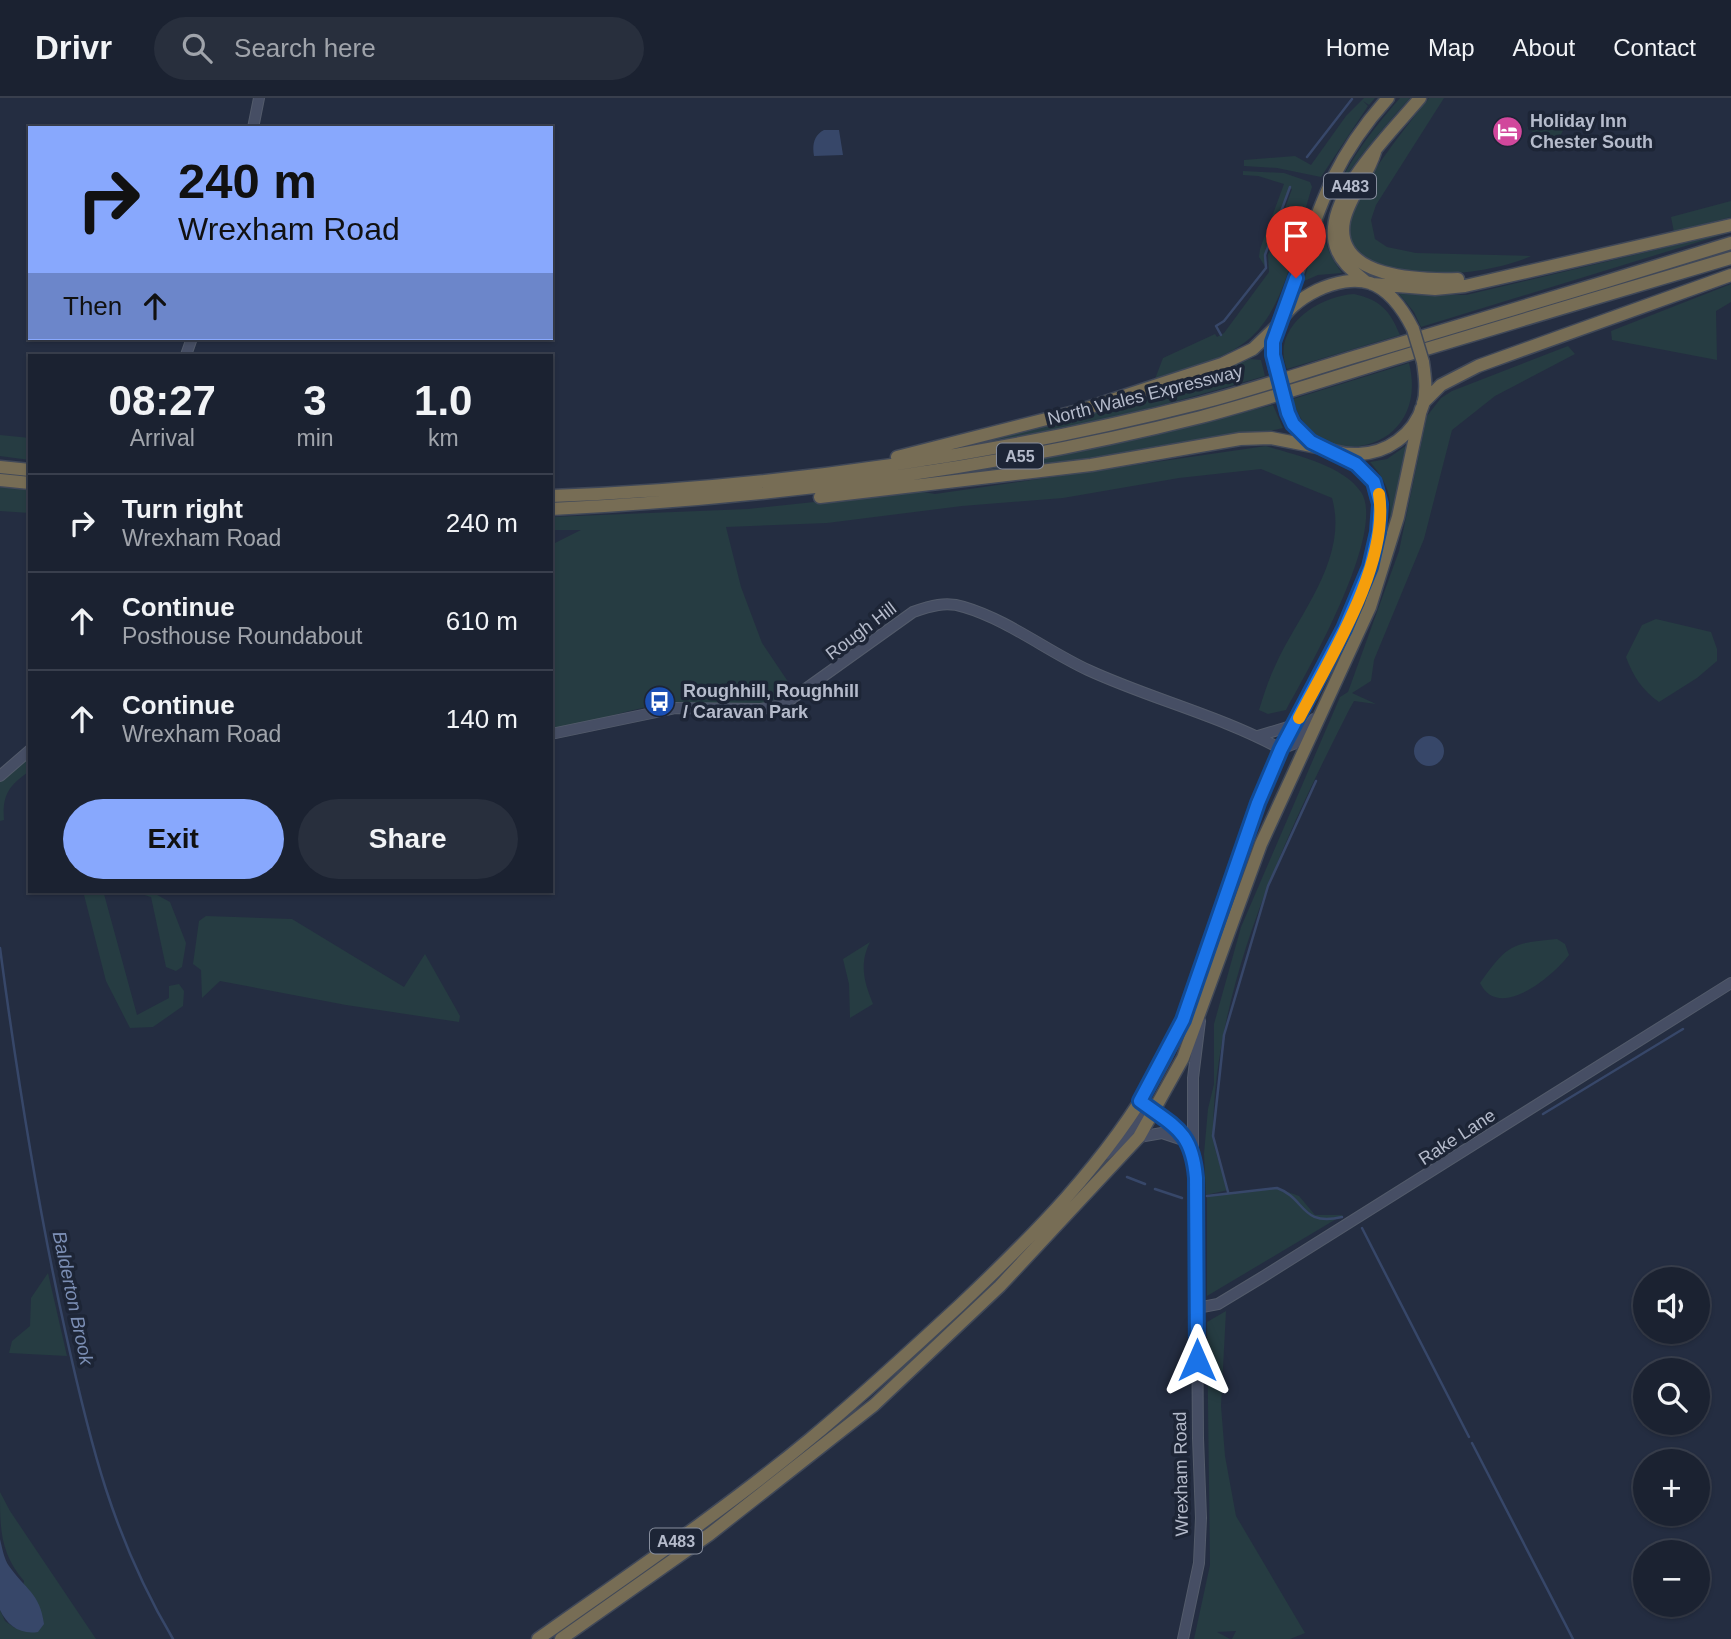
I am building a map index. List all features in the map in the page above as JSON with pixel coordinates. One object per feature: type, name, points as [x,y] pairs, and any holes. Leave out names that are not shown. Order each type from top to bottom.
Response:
[{"type":"highway","name":"A483","points":[[1278,324],[1326,188],[1353,140],[1388,98]]},
{"type":"highway","name":"A483","points":[[1369,283],[1346,264],[1337,251],[1333,235],[1340,203],[1374,152],[1420,98]]},
{"type":"highway","points":[[1374,152],[1368,174],[1344,221],[1345,241],[1357,260],[1385,273],[1425,280],[1461,279],[1536,268]]},
{"type":"highway","points":[[785,479],[893,458],[1090,407],[1222,364],[1253,349],[1320,288],[1340,282],[1434,289],[1465,286],[1731,225]]},
{"type":"highway","name":"North Wales Expressway","points":[[553,496],[638,493],[785,479],[970,453],[1202,402],[1731,243]]},
{"type":"highway","name":"North Wales Expressway","points":[[553,509],[680,503],[836,486],[967,467],[1202,416],[1731,258]]},
{"type":"highway","points":[[680,503],[786,500],[906,489],[1091,465],[1240,439],[1271,438],[1338,455],[1355,455],[1385,447],[1406,430],[1422,406],[1441,385],[1478,366],[1731,275]]},
{"type":"highway","points":[[1369,283],[1389,294],[1413,329],[1423,362],[1422,406]]},
{"type":"highway","points":[[1278,324],[1273,342],[1275,368],[1288,413],[1302,434],[1322,449]]},
{"type":"highway","name":"A483","points":[[538,1639],[699,1525],[811,1438],[993,1275],[1148,1107],[1183,1058],[1201,1014],[1238,901],[1319,712],[1370,607],[1386,565],[1422,406]]},
{"type":"highway","name":"A483","points":[[561,1639],[709,1534],[874,1405],[1000,1286],[1139,1137],[1148,1107],[1190,1004],[1258,803],[1281,749],[1344,629],[1370,567],[1381,517],[1374,482],[1366,472],[1338,455]]},
{"type":"highway","points":[[0,467],[28,470]]},
{"type":"highway","points":[[0,480],[28,483]]},
{"type":"street","points":[[253,126],[259,98]]},
{"type":"street","name":"Rough Hill","points":[[553,734],[676,708],[761,709],[783,705],[802,695],[913,612],[936,603],[962,606],[984,614],[1084,668],[1139,693],[1257,736],[1281,749]]},
{"type":"street","points":[[1281,749],[1296,743],[1319,712]]},
{"type":"street","points":[[1257,736],[1288,727],[1299,718]]},
{"type":"street","points":[[0,776],[28,752]]},
{"type":"street","name":"Rake Lane","points":[[1197,1308],[1218,1304],[1261,1278],[1731,983]]},
{"type":"street","name":"Wrexham Road","points":[[1183,1639],[1199,1563],[1201,1518],[1196,1178],[1191,1147],[1193,1078],[1201,1014]]},
{"type":"street","points":[[1148,1107],[1179,1128],[1191,1147]]},
{"type":"street","points":[[1139,1137],[1162,1133],[1191,1147]]},
{"type":"green space","points":[[1364,98],[1375,98],[1369,105],[1363,101],[1368,106],[1321,177],[1277,168],[1244,166],[1244,160],[1295,156],[1311,165],[1346,116]]},
{"type":"green space","points":[[1400,98],[1410,98],[1388,124],[1359,158],[1336,191],[1351,162],[1381,120]]},
{"type":"green space","points":[[1429,98],[1444,98],[1376,205],[1371,220],[1375,239],[1387,247],[1416,253],[1531,256],[1484,270],[1420,274],[1390,270],[1366,260],[1352,243],[1350,218],[1354,206],[1384,156]]},
{"type":"green space","points":[[1534,113],[1567,122],[1555,147],[1527,128]]},
{"type":"green space","points":[[1243,171],[1284,173],[1310,182],[1312,187],[1282,289],[1262,325],[1249,339],[1228,353],[1155,379],[1163,358],[1215,334],[1217,337],[1224,333],[1269,272],[1268,255],[1292,189],[1289,188],[1265,255],[1266,268],[1259,257],[1260,249],[1284,184],[1258,176],[1243,175]]},
{"type":"green space","points":[[1731,201],[1731,217],[1674,232],[1671,217]]},
{"type":"green space","points":[[1327,210],[1324,223],[1326,244],[1342,273],[1318,275],[1304,281],[1320,228]]},
{"type":"green space","points":[[1731,232],[1421,327],[1414,312],[1399,294],[1466,295]]},
{"type":"green space","points":[[1731,284],[1731,302],[1716,311],[1717,360],[1612,340],[1611,331]]},
{"type":"green space","points":[[1354,294],[1378,303],[1392,319],[1400,335],[1287,369],[1285,340],[1291,328],[1312,308],[1340,296]]},
{"type":"green space","points":[[1568,346],[1575,354],[1495,396],[1452,430],[1424,539],[1374,660],[1371,681],[1352,693],[1376,704],[1354,701],[1349,710],[1300,810],[1257,915],[1239,969],[1216,1079],[1213,1134],[1228,1190],[1206,1195],[1204,1154],[1208,1109],[1214,1084],[1214,1024],[1241,927],[1340,697],[1348,692],[1399,551],[1427,416],[1441,398],[1452,391]]},
{"type":"green space","points":[[1250,359],[1261,360],[1265,376],[1112,418],[956,449],[1138,399]]},
{"type":"green space","points":[[1409,363],[1411,394],[1403,418],[1388,435],[1367,445],[1345,446],[1323,440],[1305,424],[1293,399]]},
{"type":"green space","points":[[1273,405],[1283,428],[1054,466],[934,480],[1106,446]]},
{"type":"green space","points":[[0,435],[28,438],[28,460],[0,456]]},
{"type":"green space","points":[[1407,445],[1387,539],[1389,498],[1383,481],[1370,462],[1387,459]]},
{"type":"green space","points":[[1266,446],[1318,462],[1343,475],[1361,492],[1366,511],[1363,537],[1342,601],[1286,710],[1268,714],[1259,710],[1273,669],[1328,564],[1334,542],[1335,520],[1332,498],[1261,469],[1179,478],[1063,498],[962,506],[827,523],[726,527],[741,587],[762,643],[795,692],[764,703],[658,705],[553,729],[553,544],[581,530],[553,530],[553,517],[748,509],[918,491],[935,494]]},
{"type":"green space","points":[[0,487],[28,490],[28,513],[0,511]]},
{"type":"green space","points":[[1656,619],[1711,632],[1717,649],[1717,661],[1697,678],[1659,702],[1639,682],[1626,657],[1642,625]]},
{"type":"green space","points":[[28,758],[28,773],[8,791],[4,804],[4,820],[0,821],[0,781]]},
{"type":"green space","points":[[84,893],[120,893],[104,894],[137,1015],[169,998],[169,986],[179,984],[184,991],[183,1006],[153,1027],[130,1028],[106,981]]},
{"type":"green space","points":[[138,893],[154,893],[170,902],[186,943],[182,967],[176,971],[166,967],[151,897]]},
{"type":"green space","points":[[206,916],[292,919],[404,987],[425,954],[460,1016],[459,1022],[346,1005],[220,981],[202,998],[201,970],[193,964],[199,921]]},
{"type":"green space","points":[[1557,939],[1565,944],[1569,955],[1551,974],[1526,992],[1500,998],[1489,994],[1480,983],[1511,948],[1529,942]]},
{"type":"green space","points":[[870,942],[864,973],[873,1004],[850,1018],[849,984],[843,959]]},
{"type":"green space","points":[[1277,1188],[1299,1196],[1315,1215],[1343,1215],[1207,1296],[1207,1196]]},
{"type":"green space","points":[[48,1273],[67,1356],[9,1353],[12,1341],[30,1326],[31,1298]]},
{"type":"green space","points":[[1226,1311],[1221,1406],[1225,1456],[1236,1516],[1305,1633],[1290,1639],[1232,1639],[1236,1631],[1217,1632],[1230,1639],[1194,1639],[1210,1565],[1207,1322]]},
{"type":"green space","points":[[0,1492],[96,1639],[0,1639],[0,1610],[5,1621],[15,1628],[24,1581],[10,1560],[3,1540]]},
{"type":"water","points":[[824,130],[839,130],[843,155],[814,156],[814,141]]},
{"type":"water","points":[[1429,736],[1435,737],[1443,745],[1443,757],[1435,765],[1429,766],[1423,765],[1415,757],[1414,751],[1415,745],[1423,737]]},
{"type":"water","points":[[0,1539],[7,1563],[39,1605],[44,1624],[38,1632],[25,1632],[15,1628],[0,1610]]},
{"type":"waterway","points":[[1307,157],[1352,99]]},
{"type":"waterway","points":[[1221,335],[1216,326],[1224,321],[1266,268],[1265,255],[1290,187]]},
{"type":"waterway","points":[[1228,1192],[1213,1136],[1224,1035],[1268,886],[1316,781]]},
{"type":"waterway","name":"Balderton Brook","points":[[0,948],[37,1187],[84,1412],[119,1527],[134,1564],[173,1639]]},
{"type":"waterway","points":[[1543,1114],[1683,1029]]},
{"type":"waterway","points":[[1127,1177],[1145,1184]]},
{"type":"waterway","points":[[1207,1196],[1277,1188],[1293,1198],[1311,1215],[1328,1219],[1342,1217]]},
{"type":"waterway","points":[[1155,1189],[1182,1198]]},
{"type":"waterway","points":[[1362,1228],[1469,1437]]},
{"type":"waterway","points":[[1472,1443],[1573,1639]]},
{"type":"slow traffic","points":[[1299,718],[1344,629],[1370,567],[1381,517],[1379,494]]},
{"type":"place","name":"Holiday Inn Chester South","points":[[1507,131]]},
{"type":"place","name":"Roughhill, Roughhill / Caravan Park","points":[[660,701]]},
{"type":"route","points":[[1197,1360],[1195,1164],[1189,1143],[1179,1128],[1140,1101],[1176,1037],[1190,1004],[1258,803],[1281,749],[1344,629],[1370,567],[1381,517],[1378,492],[1366,472],[1356,464],[1311,442],[1293,424],[1288,413],[1275,368],[1273,342],[1296,278]]}]
